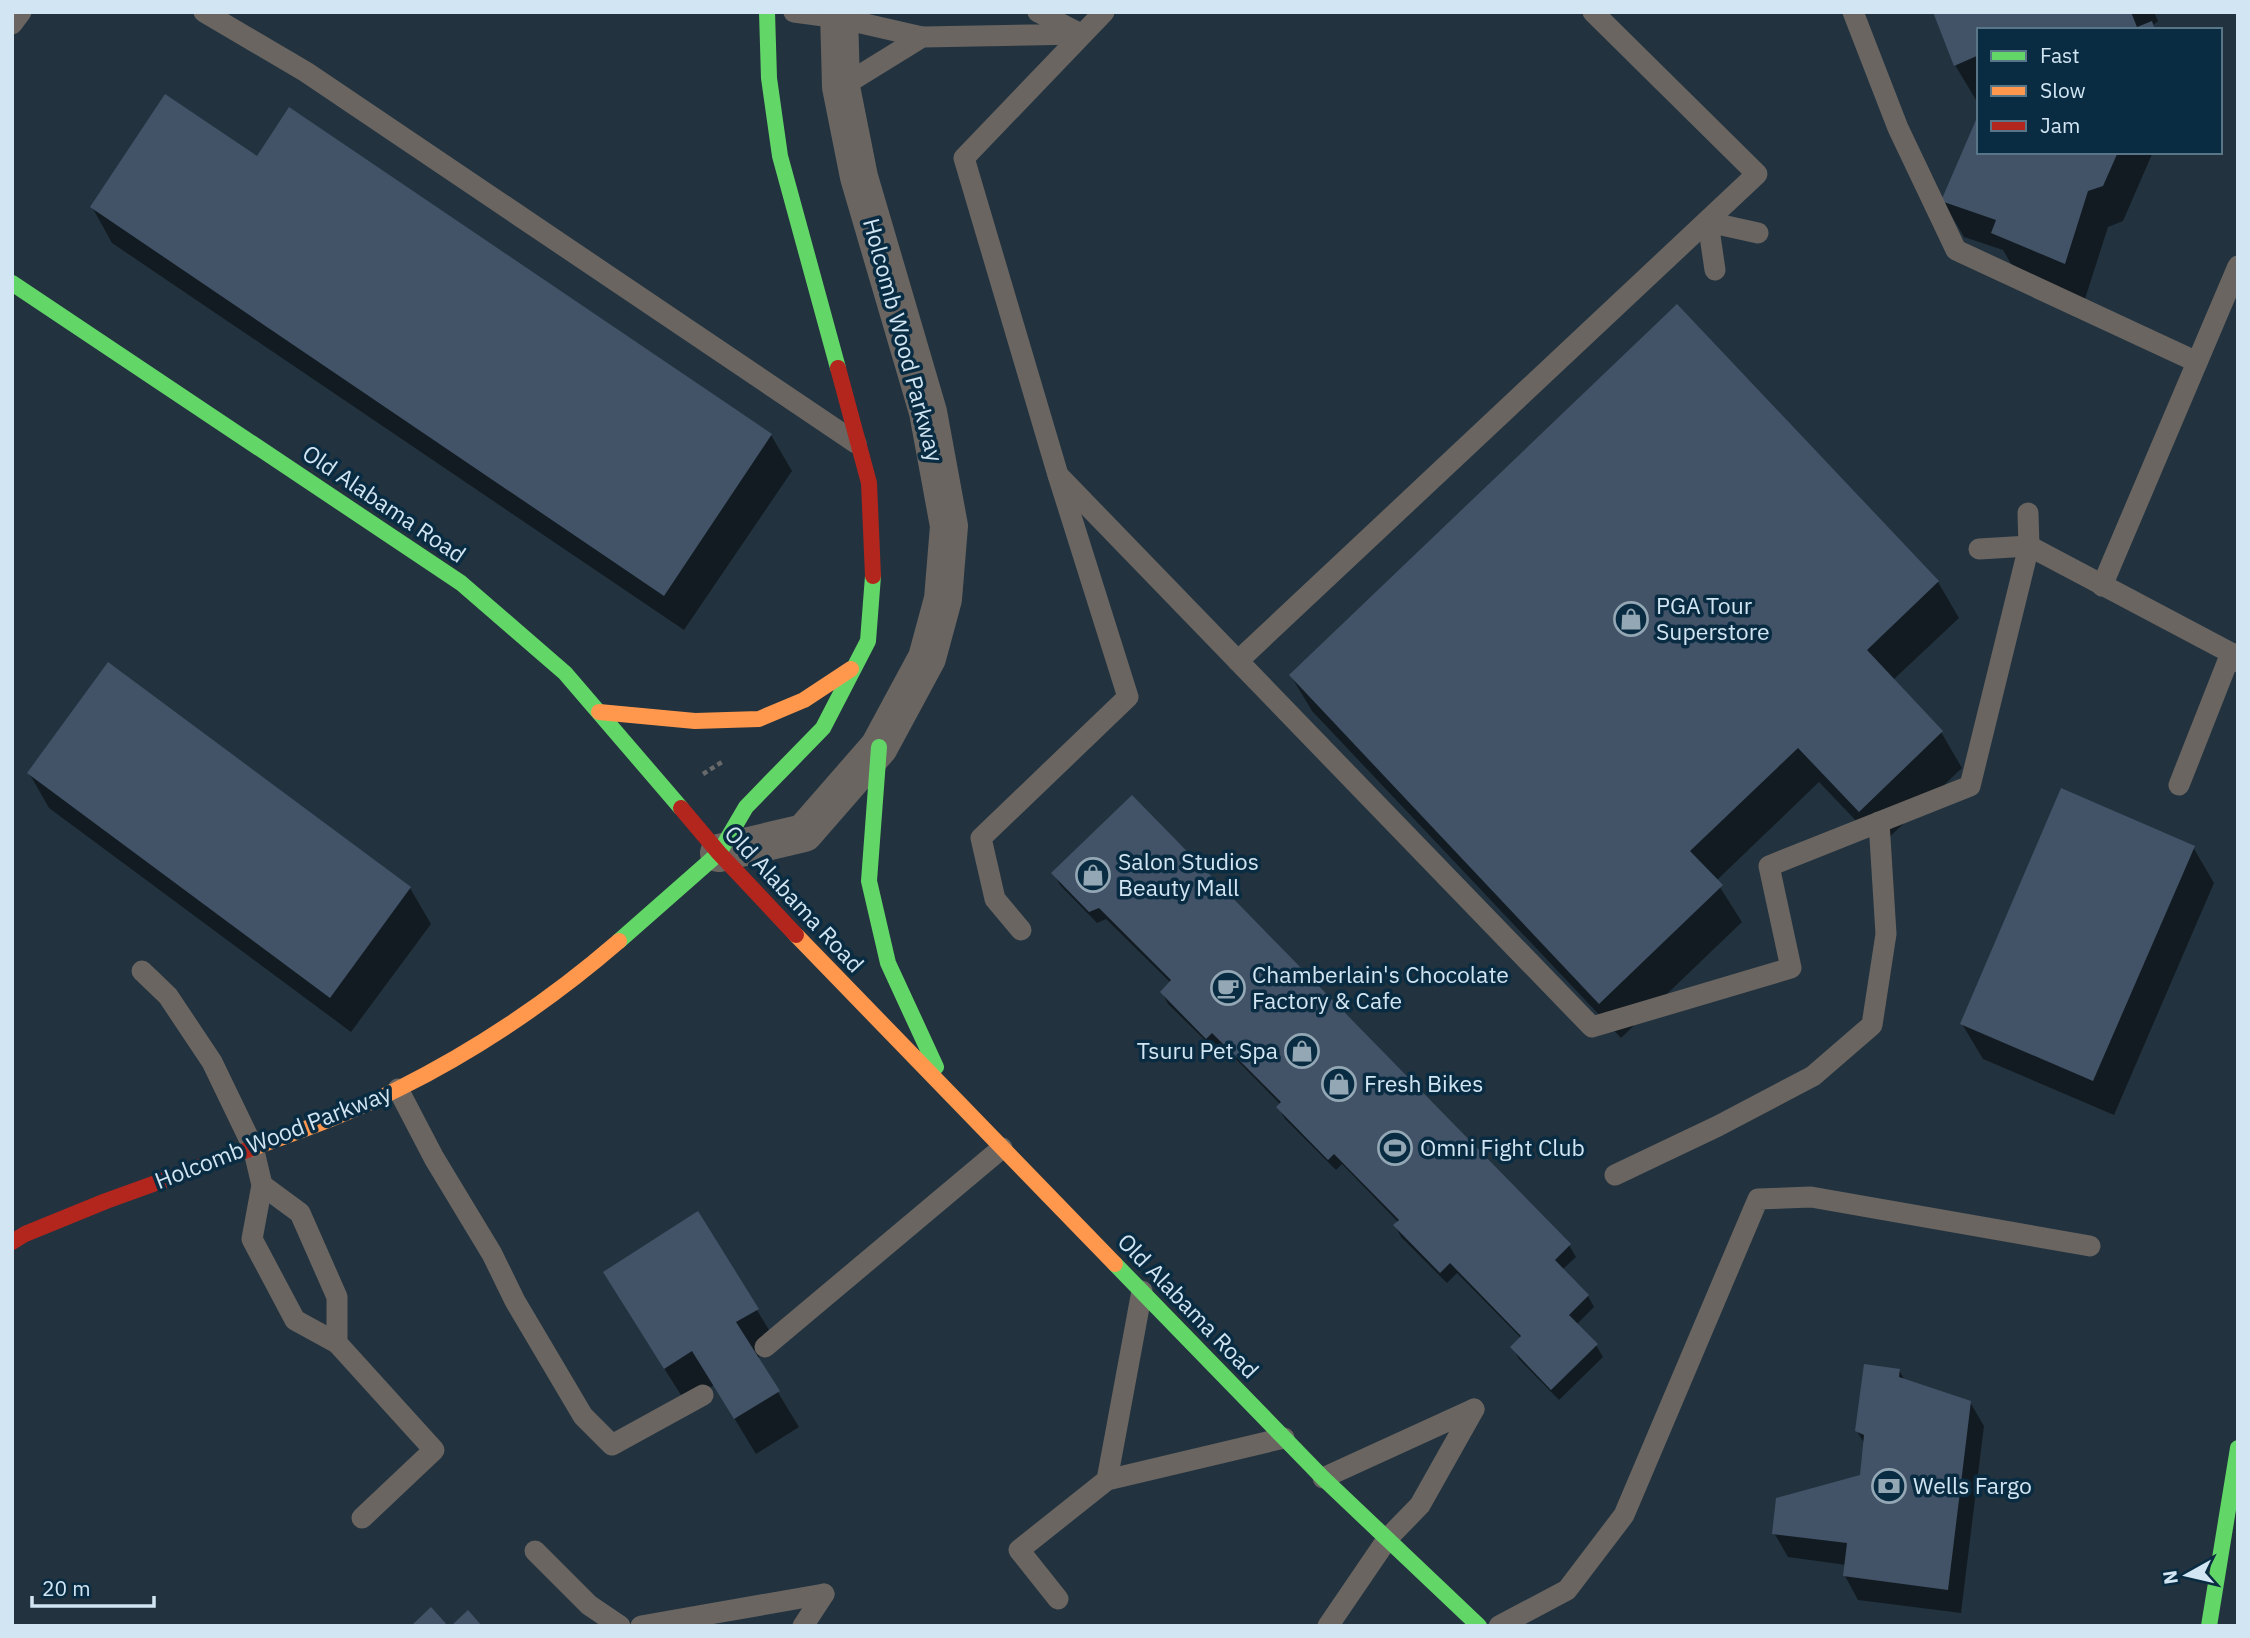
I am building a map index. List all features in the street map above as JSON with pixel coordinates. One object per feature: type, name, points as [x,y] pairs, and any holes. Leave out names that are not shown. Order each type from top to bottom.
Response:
[{"type":"main road","name":"Holcomb Wood Parkway","points":[[12,1242],[24,1234],[106,1201],[324,1122],[398,1090],[491,1037],[577,977],[719,853],[746,807],[823,728],[868,641],[874,565],[869,483],[780,156],[769,78],[766,12]]},
{"type":"main road","name":"Old Alabama Road","points":[[12,283],[461,583],[565,673],[719,853],[949,1094],[1322,1478],[1388,1538],[1429,1582],[1479,1626]]},
{"type":"main road","points":[[599,712],[695,722],[759,719],[804,700],[855,666]]},
{"type":"main road","points":[[879,747],[869,881],[888,963],[949,1094]]},
{"type":"main road","points":[[2208,1626],[2238,1448]]},
{"type":"street","name":"Holcomb Wood Parkway","points":[[719,853],[804,833],[879,747],[927,658],[943,598],[949,526],[928,412],[859,177],[841,88],[839,15]]},
{"type":"lane","points":[[12,24],[21,12]]},
{"type":"lane","points":[[204,12],[306,72],[859,445]]},
{"type":"lane","points":[[794,12],[839,15],[922,37],[1081,34]]},
{"type":"lane","points":[[1038,12],[1081,34]]},
{"type":"lane","points":[[1021,930],[995,900],[981,838],[1128,697],[1058,475],[964,158],[1104,12]]},
{"type":"lane","points":[[1238,661],[1757,174],[1593,12]]},
{"type":"lane","points":[[1853,12],[1898,128],[1956,250],[2197,362]]},
{"type":"lane","points":[[841,88],[922,37]]},
{"type":"lane","points":[[1708,222],[1758,233]]},
{"type":"lane","points":[[1708,222],[1715,271]]},
{"type":"lane","points":[[2102,586],[2238,266]]},
{"type":"lane","points":[[1058,475],[1592,1027],[1791,968],[1769,866],[1970,786],[2029,546],[2028,513]]},
{"type":"lane","points":[[1979,549],[2029,546],[2236,656],[2179,785]]},
{"type":"lane","points":[[1615,1175],[1718,1126],[1813,1076],[1872,1025],[1886,934],[1879,822]]},
{"type":"lane","points":[[142,971],[168,996],[212,1062],[253,1147],[262,1185],[252,1239],[295,1320],[337,1343],[434,1450],[362,1518]]},
{"type":"lane","points":[[398,1090],[434,1158],[492,1254],[514,1301],[583,1416],[612,1445],[703,1395]]},
{"type":"lane","points":[[765,1347],[1002,1148]]},
{"type":"lane","points":[[262,1185],[300,1213],[337,1297],[337,1343]]},
{"type":"lane","points":[[1499,1626],[1567,1590],[1623,1515],[1758,1199],[1811,1198],[2090,1246]]},
{"type":"lane","points":[[1107,1480],[1142,1291]]},
{"type":"lane","points":[[1322,1478],[1474,1409],[1420,1505],[1388,1538],[1328,1626]]},
{"type":"lane","points":[[1058,1599],[1019,1550],[1107,1480],[1284,1438]]},
{"type":"lane","points":[[535,1551],[589,1605],[620,1626]]},
{"type":"lane","points":[[641,1626],[824,1594],[803,1626]]},
{"type":"path","points":[[702,775],[729,758]]},
{"type":"building","points":[[1933,12],[2131,12],[2137,27],[2152,21],[2154,28],[1977,28],[1977,56],[1954,66]]},
{"type":"building","points":[[165,94],[257,156],[289,107],[772,434],[664,596],[90,207]]},
{"type":"building","points":[[1977,118],[1977,154],[2117,154],[2103,186],[2088,191],[2065,264],[1991,233],[1996,220],[1941,201]]},
{"type":"building","points":[[1677,304],[1939,581],[1867,650],[1943,731],[1859,812],[1798,748],[1690,851],[1723,885],[1599,1004],[1289,675]]},
{"type":"building","points":[[108,662],[411,887],[330,998],[27,773]]},
{"type":"building","points":[[2061,788],[2195,846],[2093,1081],[1960,1024]]},
{"type":"building","points":[[1132,795],[1571,1244],[1555,1260],[1589,1295],[1569,1315],[1598,1344],[1551,1390],[1510,1347],[1521,1336],[1450,1263],[1440,1273],[1393,1225],[1399,1220],[1334,1154],[1328,1160],[1276,1107],[1281,1102],[1212,1033],[1206,1039],[1160,992],[1171,980],[1099,908],[1089,912],[1051,873]]},
{"type":"building","points":[[698,1211],[759,1309],[736,1322],[780,1391],[734,1419],[692,1351],[664,1369],[603,1272]]},
{"type":"building","name":"Wells Fargo","points":[[1864,1364],[1900,1369],[1899,1377],[1971,1401],[1948,1590],[1843,1576],[1847,1543],[1772,1534],[1776,1498],[1860,1475],[1864,1435],[1855,1431]]},
{"type":"building","points":[[431,1607],[448,1626],[411,1626]]},
{"type":"building","points":[[468,1610],[482,1626],[451,1626]]},
{"type":"traffic: fast","points":[[767,12],[769,78],[780,156],[838,368]]},
{"type":"traffic: fast","points":[[12,283],[461,583],[565,673],[681,808]]},
{"type":"traffic: fast","points":[[619,941],[719,853],[746,807],[823,728],[868,641],[873,576]]},
{"type":"traffic: fast","points":[[879,747],[869,881],[888,963],[936,1067]]},
{"type":"traffic: fast","points":[[1115,1264],[1323,1478],[1479,1626]]},
{"type":"traffic: fast","points":[[2209,1626],[2238,1448]]},
{"type":"traffic: slow","points":[[599,712],[695,721],[759,719],[804,700],[851,669]]},
{"type":"traffic: slow","points":[[796,935],[1115,1264]]},
{"type":"traffic: slow","points":[[250,1149],[362,1106],[428,1074],[541,1003],[619,941]]},
{"type":"traffic: jam","points":[[838,368],[869,483],[873,576]]},
{"type":"traffic: jam","points":[[681,808],[796,935]]},
{"type":"traffic: jam","points":[[12,1242],[25,1234],[106,1201],[250,1149]]},
{"type":"place","name":"PGA Tour Superstore","points":[[1631,619]]},
{"type":"place","name":"Salon Studios Beauty Mall","points":[[1093,875]]},
{"type":"place","name":"Chamberlain's Chocolate Factory & Cafe","points":[[1228,988]]},
{"type":"place","name":"Tsuru Pet Spa","points":[[1302,1051]]},
{"type":"place","name":"Fresh Bikes","points":[[1339,1084]]},
{"type":"place","name":"Omni Fight Club","points":[[1395,1148]]},
{"type":"place","name":"Wells Fargo","points":[[1889,1486]]}]
